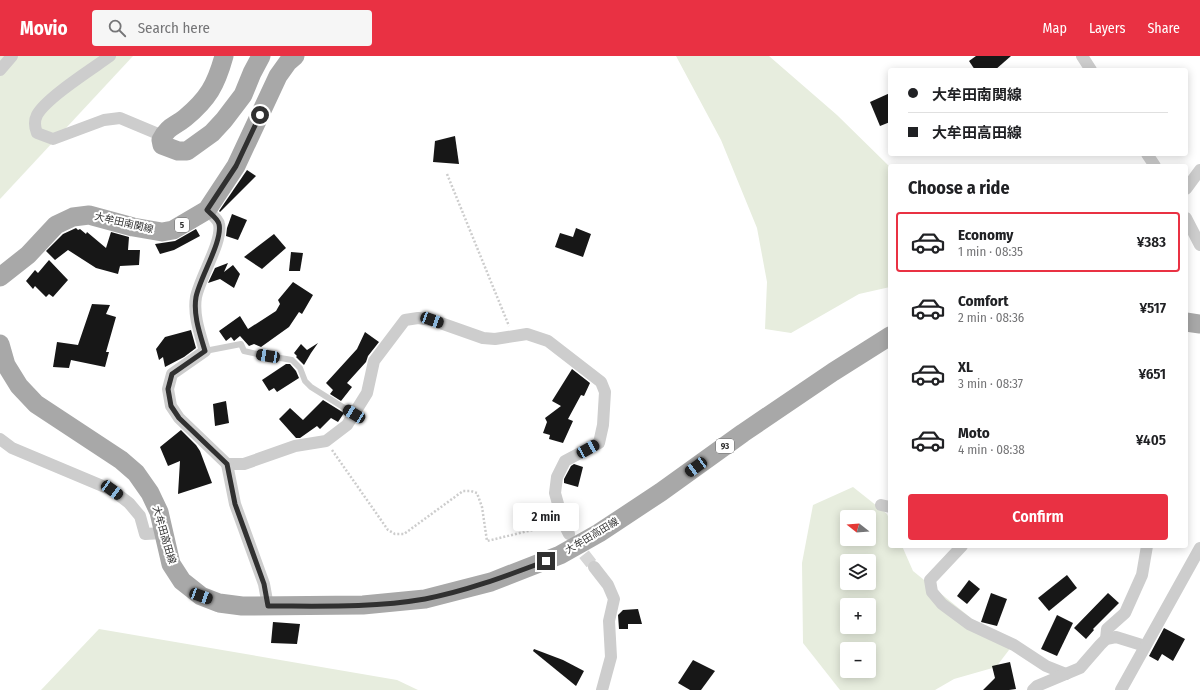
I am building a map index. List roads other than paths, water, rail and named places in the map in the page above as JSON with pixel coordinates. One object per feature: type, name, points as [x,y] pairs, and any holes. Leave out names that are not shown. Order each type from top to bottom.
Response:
[{"type":"main road","points":[[224,56],[219,74],[211,92],[202,104],[184,119],[165,131],[161,140],[162,146],[178,151],[187,151],[212,133],[243,95],[261,56]]},
{"type":"main road","name":"大牟田南関線","points":[[0,277],[28,255],[56,225],[73,217],[89,215],[133,227],[162,232],[173,230],[207,210],[236,166],[278,76],[288,62],[295,56]]},
{"type":"main road","name":"大牟田高田線","points":[[0,344],[6,365],[12,375],[19,386],[36,404],[121,460],[136,473],[150,493],[159,512],[171,564],[182,581],[201,596],[219,603],[242,606],[268,606],[363,605],[425,599],[491,582],[560,555],[599,533],[661,492],[743,433],[833,372],[888,337]]},
{"type":"street","points":[[0,70],[12,56]]},
{"type":"street","points":[[110,56],[50,100],[37,116],[34,128],[38,133],[53,139],[104,120],[120,118],[163,136]]},
{"type":"street","points":[[1082,56],[1090,68]]},
{"type":"street","points":[[1188,186],[1200,170]]},
{"type":"street","points":[[207,210],[219,222],[220,234],[196,297],[196,320],[205,351],[172,374],[168,389],[171,406],[179,418],[227,464],[235,504],[264,584],[268,606]]},
{"type":"street","points":[[1188,222],[1200,245]]},
{"type":"street","points":[[227,464],[244,464],[295,446],[326,441],[347,425],[368,393],[374,361],[405,320],[418,318],[432,320],[483,338],[495,339],[528,334],[548,341],[601,382],[605,392],[599,443],[565,461],[557,477],[555,494],[563,522],[569,534]]},
{"type":"street","points":[[0,439],[12,448],[112,490],[129,503],[140,516],[145,534],[163,533]]},
{"type":"street","points":[[960,548],[930,580],[932,592],[942,604],[969,624],[1014,646],[1046,666],[1066,674]]},
{"type":"street","points":[[1106,639],[1107,629],[1124,613],[1142,575],[1147,548]]},
{"type":"street","points":[[1121,690],[1200,548]]},
{"type":"street","points":[[594,567],[608,585],[614,599],[609,621],[611,657],[602,690]]},
{"type":"street","points":[[1032,690],[1037,686],[1080,668],[1106,639],[1116,637],[1145,646]]},
{"type":"lane","points":[[205,351],[241,344],[244,350],[257,354],[292,360],[300,368],[305,381],[310,388],[354,414]]},
{"type":"tunnel","points":[[573,540],[594,567]]}]
